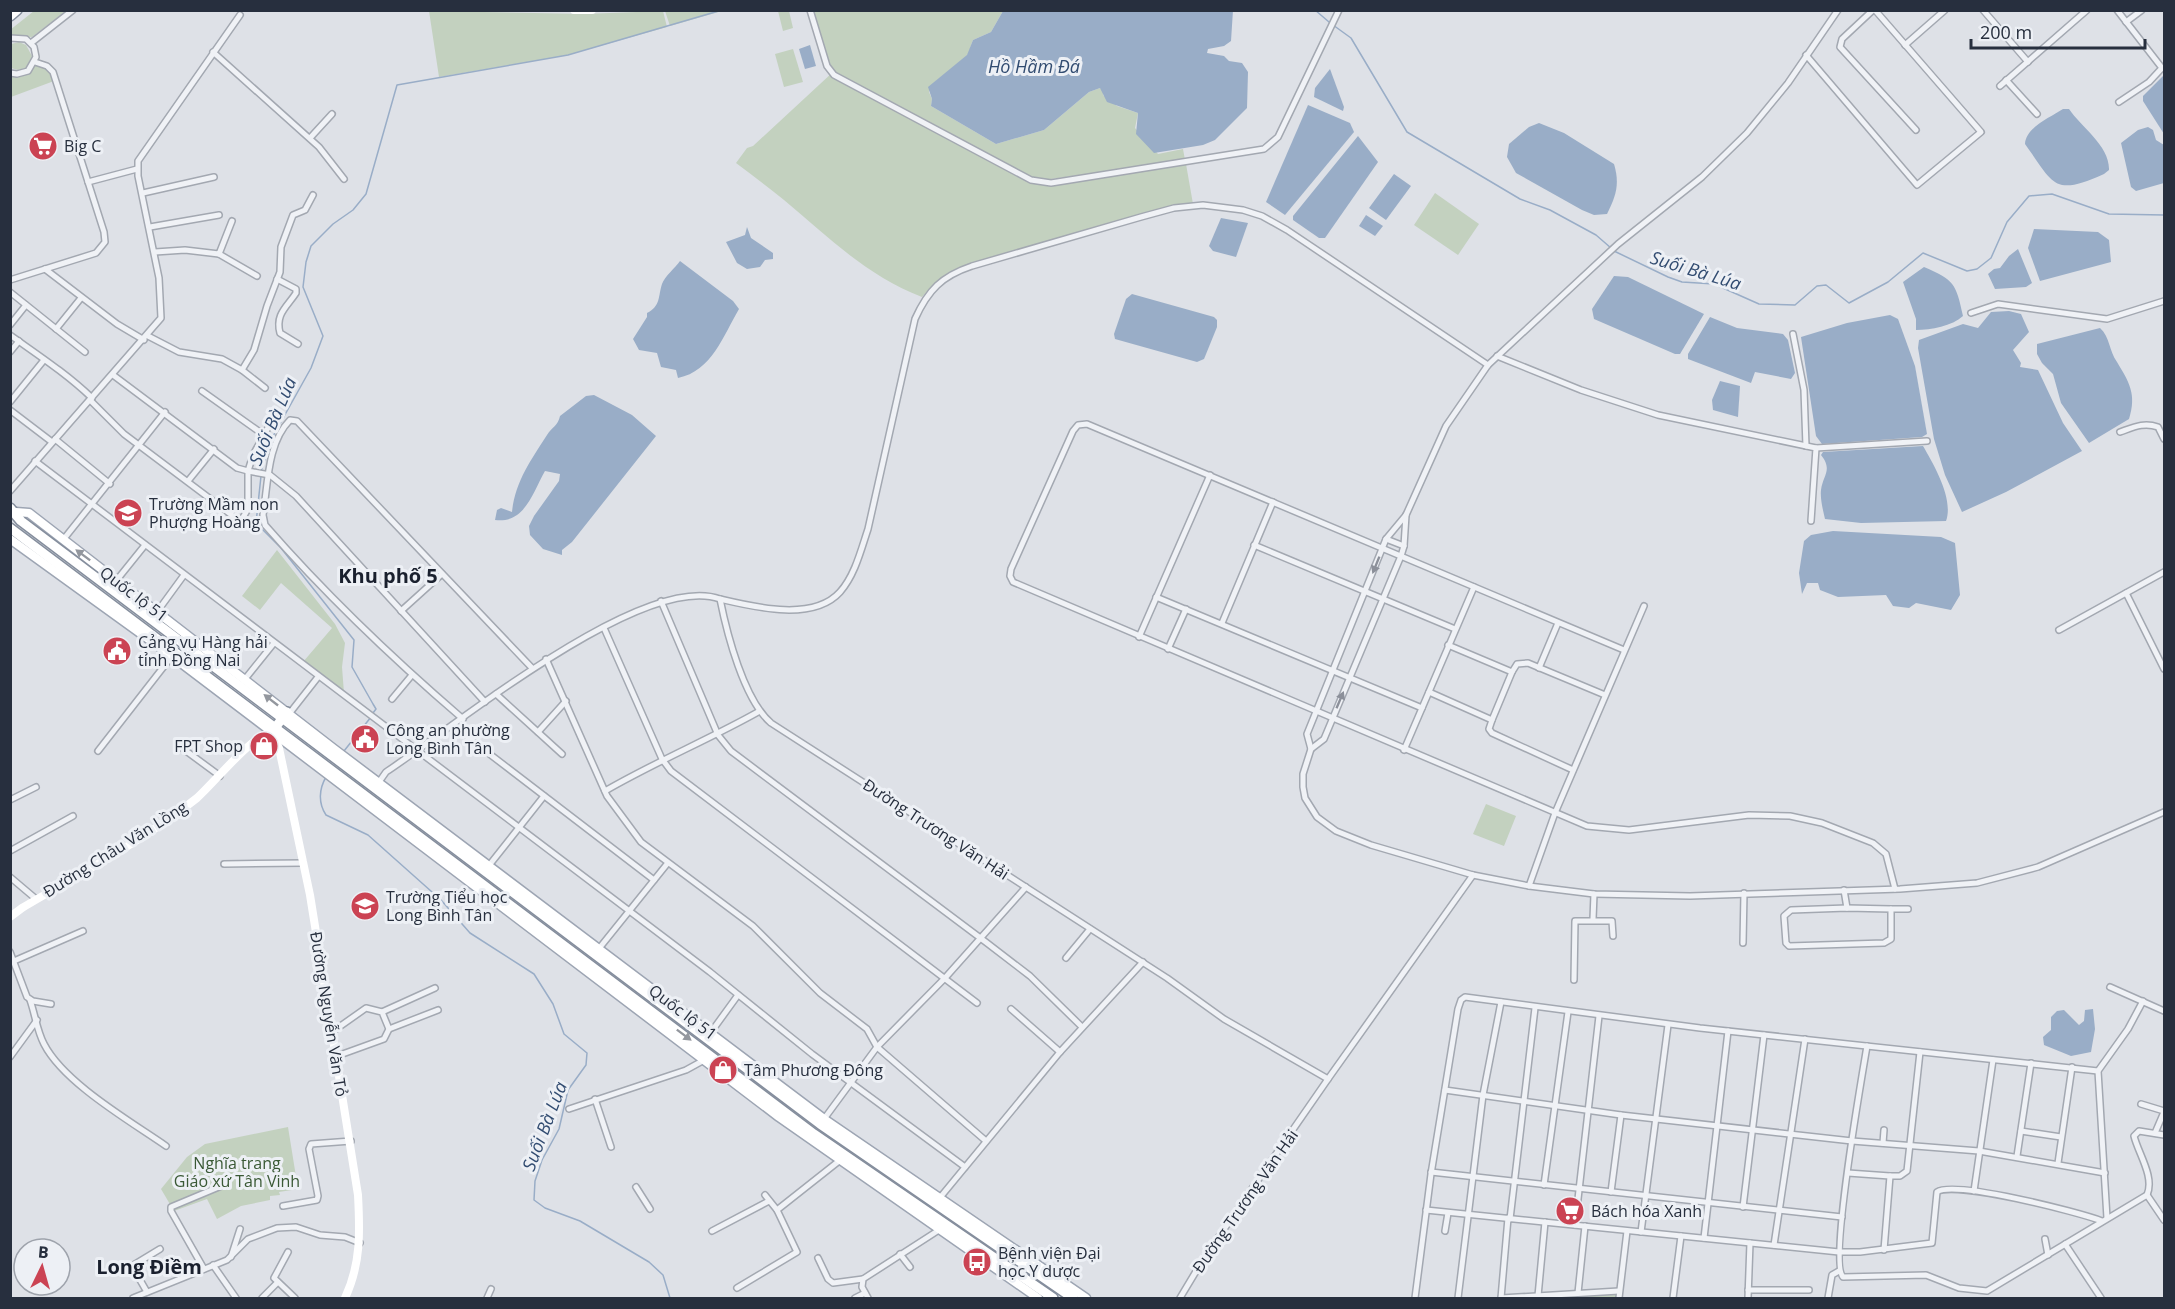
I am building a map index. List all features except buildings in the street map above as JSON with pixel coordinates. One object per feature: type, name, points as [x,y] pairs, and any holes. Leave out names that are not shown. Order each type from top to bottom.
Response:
[{"type":"highway","name":"Quốc lộ 51","points":[[13,510],[21,521],[327,759]]},
{"type":"highway","name":"Quốc lộ 51","points":[[10,528],[281,721]]},
{"type":"highway","points":[[327,759],[338,768]]},
{"type":"highway","name":"Quốc lộ 51","points":[[338,768],[376,784],[822,1121],[1073,1299]]},
{"type":"highway","name":"Quốc lộ 51","points":[[338,768],[366,799],[812,1137],[1053,1299]]},
{"type":"highway","points":[[366,799],[376,784]]},
{"type":"highway","points":[[812,1137],[822,1121]]},
{"type":"main road","name":"Quốc lộ 51","points":[[13,510],[28,513],[245,679],[281,721]]},
{"type":"main road","name":"Quốc lộ 51","points":[[10,539],[172,656],[281,721],[327,759]]},
{"type":"main road","points":[[327,759],[338,768]]},
{"type":"main road","name":"Quốc lộ 51","points":[[812,1137],[839,1161],[943,1227],[1038,1299]]},
{"type":"main road","name":"Quốc lộ 51","points":[[937,1201],[1086,1299]]},
{"type":"street","points":[[31,43],[73,10]]},
{"type":"street","points":[[574,10],[592,10]]},
{"type":"street","points":[[810,10],[827,66],[834,75],[1031,180],[1051,183],[1264,149],[1278,137],[1339,13]]},
{"type":"street","points":[[1838,10],[1747,133],[1702,177],[1609,252],[1497,356],[1488,365],[1446,426],[1406,515],[1386,539],[1307,734],[1311,749],[1303,774],[1305,798],[1325,824],[1349,838],[1473,875],[1529,886],[1594,894],[1690,896],[1895,889],[1977,883],[2038,867],[2164,812]]},
{"type":"street","points":[[1806,55],[1917,185],[1981,132],[1874,10],[1842,39],[1840,47],[1916,130]]},
{"type":"street","points":[[1905,45],[1945,10]]},
{"type":"street","points":[[1983,10],[2028,62]]},
{"type":"street","points":[[2000,86],[2087,10]]},
{"type":"street","points":[[2117,10],[2162,68],[2159,73],[2120,102]]},
{"type":"street","points":[[2126,22],[2142,10]]},
{"type":"street","points":[[10,491],[146,338],[162,316],[155,252],[137,169],[139,158],[240,15]]},
{"type":"street","points":[[10,38],[20,37],[31,43],[36,52],[35,62],[23,73],[10,73]]},
{"type":"street","points":[[213,52],[310,138],[344,179]]},
{"type":"street","points":[[2158,63],[2164,58]]},
{"type":"street","points":[[10,280],[96,253],[103,247],[104,232],[53,72],[47,66],[35,62]]},
{"type":"street","points":[[2006,80],[2037,114]]},
{"type":"street","points":[[310,138],[332,114]]},
{"type":"street","points":[[88,183],[137,169]]},
{"type":"street","points":[[143,193],[214,177]]},
{"type":"street","points":[[242,370],[254,350],[278,279],[282,265],[281,247],[293,215],[305,210],[313,195]]},
{"type":"street","points":[[376,784],[386,772],[546,659],[661,601],[686,595],[710,596],[784,610],[821,605],[830,600],[844,586],[857,562],[868,529],[915,319],[932,288],[953,272],[1174,208],[1224,206],[1262,216],[1287,230],[1488,365]]},
{"type":"street","points":[[150,227],[219,215]]},
{"type":"street","points":[[219,254],[232,221]]},
{"type":"street","points":[[155,252],[194,250],[219,254],[257,276]]},
{"type":"street","points":[[45,269],[81,298],[146,338],[172,350],[215,357],[242,370],[265,388]]},
{"type":"street","points":[[278,279],[296,289],[296,293],[280,313],[277,322],[280,333],[298,344]]},
{"type":"street","points":[[10,292],[85,352]]},
{"type":"street","points":[[56,329],[81,298]]},
{"type":"street","points":[[1971,313],[1998,304],[2107,319],[2164,301]]},
{"type":"street","points":[[10,325],[26,305]]},
{"type":"street","points":[[10,334],[71,378],[115,426],[240,520],[248,510],[248,471],[274,417]]},
{"type":"street","points":[[1793,334],[1804,390],[1806,446]]},
{"type":"street","points":[[10,352],[19,341]]},
{"type":"street","points":[[1497,356],[1581,390],[1658,415],[1816,448],[1927,441]]},
{"type":"street","points":[[10,402],[44,360]]},
{"type":"street","points":[[113,375],[214,448],[237,468],[270,475],[296,496],[485,702]]},
{"type":"street","points":[[202,391],[264,435]]},
{"type":"street","points":[[10,410],[110,484]]},
{"type":"street","points":[[63,540],[110,484],[165,412]]},
{"type":"street","points":[[463,719],[412,675],[327,594],[265,525],[263,515],[275,445],[285,424],[294,419],[532,668]]},
{"type":"street","points":[[1624,650],[1087,424],[1078,425],[1073,431],[1011,568],[1010,576],[1013,582],[1587,826],[1629,830],[1732,816],[1769,813],[1790,816],[1822,823],[1873,843],[1886,854],[1895,889]]},
{"type":"street","points":[[2120,432],[2141,424],[2150,424],[2158,427],[2164,439]]},
{"type":"street","points":[[188,481],[214,448]]},
{"type":"street","points":[[1811,521],[1816,448]]},
{"type":"street","points":[[35,461],[738,995],[849,1082],[965,1167]]},
{"type":"street","points":[[1139,637],[1210,475]]},
{"type":"street","points":[[1222,623],[1273,502]]},
{"type":"street","points":[[1311,749],[1324,739],[1401,556],[1406,515]]},
{"type":"street","points":[[1386,539],[1404,546]]},
{"type":"street","points":[[116,580],[145,545]]},
{"type":"street","points":[[1254,545],[1455,629]]},
{"type":"street","points":[[2059,630],[2164,572]]},
{"type":"street","points":[[401,611],[442,574]]},
{"type":"street","points":[[151,620],[184,575]]},
{"type":"street","points":[[1404,750],[1474,587]]},
{"type":"street","points":[[2126,593],[2164,669]]},
{"type":"street","points":[[1156,597],[1422,708]]},
{"type":"street","points":[[605,791],[662,759],[718,735],[758,712],[731,640],[720,599]]},
{"type":"street","points":[[661,601],[718,735],[747,765],[1030,976],[1082,1027]]},
{"type":"street","points":[[1529,886],[1555,813],[1644,606]]},
{"type":"street","points":[[1168,649],[1186,609]]},
{"type":"street","points":[[1539,668],[1558,622]]},
{"type":"street","points":[[604,628],[662,759],[676,775],[977,1003]]},
{"type":"street","points":[[245,679],[274,643]]},
{"type":"street","points":[[1448,645],[1512,672]]},
{"type":"street","points":[[98,751],[172,656]]},
{"type":"street","points":[[546,659],[605,791],[631,831],[667,864],[753,926],[820,993],[867,1029],[877,1047],[986,1141]]},
{"type":"street","points":[[1573,770],[1492,733],[1489,729],[1512,672],[1522,662],[1605,695]]},
{"type":"street","points":[[392,699],[412,675]]},
{"type":"street","points":[[281,721],[318,677]]},
{"type":"street","points":[[1429,692],[1492,720]]},
{"type":"street","points":[[496,694],[562,754]]},
{"type":"street","points":[[538,732],[566,701]]},
{"type":"street","name":"Đường Trương Văn Hải","points":[[758,712],[771,723],[1143,962],[1224,1019],[1328,1079],[1204,1258],[1180,1299]]},
{"type":"street","name":"Đường Châu Văn Lồng","points":[[10,917],[157,826],[196,798],[252,742],[281,721]]},
{"type":"street","name":"Đường Nguyễn Văn Tỏ","points":[[281,721],[279,747],[303,863],[337,1056],[358,1196],[360,1243],[353,1281],[345,1299]]},
{"type":"street","points":[[453,726],[654,880]]},
{"type":"street","points":[[178,745],[220,776]]},
{"type":"street","points":[[10,800],[36,787]]},
{"type":"street","points":[[487,868],[544,796]]},
{"type":"street","points":[[10,851],[73,816]]},
{"type":"street","points":[[224,864],[303,863]]},
{"type":"street","points":[[597,951],[667,864]]},
{"type":"street","points":[[1328,1079],[1473,875]]},
{"type":"street","points":[[10,877],[36,899]]},
{"type":"street","points":[[822,1121],[877,1047],[945,978],[1026,887]]},
{"type":"street","points":[[1845,890],[1847,908]]},
{"type":"street","points":[[1743,943],[1744,893]]},
{"type":"street","points":[[1593,919],[1594,894]]},
{"type":"street","points":[[1891,909],[1893,936],[1887,942],[1789,945],[1786,943],[1785,916],[1791,910],[1847,908],[1908,909]]},
{"type":"street","points":[[1574,980],[1574,924],[1578,920],[1612,921],[1613,936]]},
{"type":"street","points":[[1066,958],[1090,929]]},
{"type":"street","points":[[14,961],[83,931]]},
{"type":"street","points":[[10,952],[30,1000],[43,1043],[55,1060],[93,1096],[166,1146]]},
{"type":"street","points":[[937,1201],[1060,1052],[1143,962]]},
{"type":"street","points":[[2110,987],[2164,1011]]},
{"type":"street","points":[[332,1032],[366,1008],[382,1012],[435,988]]},
{"type":"street","points":[[709,1036],[738,995]]},
{"type":"street","points":[[1415,1299],[1431,1172],[1461,1000],[1465,997],[1668,1025],[2098,1071]]},
{"type":"street","points":[[30,1000],[51,1004]]},
{"type":"street","points":[[2104,1220],[2105,1173],[2098,1071],[2128,1029],[2143,1001]]},
{"type":"street","points":[[1458,1299],[1483,1095],[1501,1002]]},
{"type":"street","points":[[1535,1008],[1522,1101],[1501,1299],[1619,1291]]},
{"type":"street","points":[[1011,1009],[1060,1052]]},
{"type":"street","points":[[337,1056],[384,1039],[389,1029],[438,1010]]},
{"type":"street","points":[[382,1012],[389,1029]]},
{"type":"street","points":[[1545,1185],[1568,1012]]},
{"type":"street","points":[[1575,1225],[1599,1016]]},
{"type":"street","points":[[10,1057],[37,1020]]},
{"type":"street","points":[[1641,1232],[1668,1025]]},
{"type":"street","points":[[1704,1238],[1728,1032]]},
{"type":"street","points":[[1743,1207],[1764,1035]]},
{"type":"street","points":[[1774,1245],[1805,1039]]},
{"type":"street","points":[[1867,1046],[1842,1217],[1839,1271],[1843,1277],[1926,1275],[1979,1295],[2147,1195],[2150,1188],[2134,1136],[2139,1131],[2164,1136]]},
{"type":"street","points":[[1848,1173],[1900,1176],[1907,1171],[1920,1052]]},
{"type":"street","points":[[569,1109],[707,1058]]},
{"type":"street","points":[[1974,1191],[1993,1060]]},
{"type":"street","points":[[2017,1156],[2031,1063]]},
{"type":"street","points":[[2058,1163],[2072,1067]]},
{"type":"street","points":[[1445,1090],[1555,1107],[1717,1126],[1852,1141],[1980,1151],[2105,1173]]},
{"type":"street","points":[[595,1099],[611,1147]]},
{"type":"street","points":[[2141,1104],[2164,1111],[2155,1133]]},
{"type":"street","points":[[1611,1192],[1621,1115]]},
{"type":"street","points":[[1883,1143],[1884,1130]]},
{"type":"street","points":[[2021,1131],[2061,1137]]},
{"type":"street","points":[[283,1206],[313,1202],[318,1196],[309,1149],[311,1144],[351,1141]]},
{"type":"street","points":[[777,1210],[839,1161]]},
{"type":"street","points":[[1431,1172],[1842,1217]]},
{"type":"street","points":[[1884,1250],[1890,1176]]},
{"type":"street","points":[[204,1269],[171,1211],[171,1207],[226,1184]]},
{"type":"street","points":[[636,1187],[650,1209]]},
{"type":"street","points":[[1426,1210],[1839,1252],[1884,1250],[1932,1243],[1937,1192],[1947,1188],[1974,1191],[2104,1220]]},
{"type":"street","points":[[2147,1195],[2164,1220]]},
{"type":"street","points":[[712,1231],[767,1198],[777,1210],[797,1252],[737,1288]]},
{"type":"street","points":[[1445,1231],[1448,1212]]},
{"type":"street","points":[[1538,1296],[1545,1222]]},
{"type":"street","points":[[133,1299],[231,1257],[248,1239],[287,1226],[320,1235],[345,1237],[360,1243]]},
{"type":"street","points":[[1578,1293],[1585,1226]]},
{"type":"street","points":[[818,1258],[828,1279],[833,1283],[863,1279],[943,1227]]},
{"type":"street","points":[[231,1257],[240,1229]]},
{"type":"street","points":[[1619,1299],[1628,1230]]},
{"type":"street","points":[[1673,1299],[1681,1236]]},
{"type":"street","points":[[2045,1239],[2048,1255]]},
{"type":"street","points":[[1748,1299],[1750,1243]]},
{"type":"street","points":[[2065,1244],[2101,1299]]},
{"type":"street","points":[[147,1292],[132,1266],[160,1249]]},
{"type":"street","points":[[288,1252],[274,1275],[295,1299]]},
{"type":"street","points":[[900,1254],[910,1267]]},
{"type":"street","points":[[213,1265],[236,1299]]},
{"type":"street","points":[[1828,1299],[1832,1275],[1839,1271]]},
{"type":"street","points":[[855,1299],[867,1296],[861,1282],[863,1279]]},
{"type":"street","points":[[262,1299],[278,1282]]},
{"type":"street","points":[[487,1299],[491,1289]]},
{"type":"street","points":[[1748,1290],[1809,1290]]},
{"type":"green space","points":[[665,10],[722,11],[670,26]]},
{"type":"green space","points":[[34,11],[66,11],[32,37],[11,36],[10,30]]},
{"type":"green space","points":[[429,11],[584,14],[663,11],[667,27],[568,55],[439,77]]},
{"type":"green space","points":[[778,11],[789,11],[793,28],[783,31]]},
{"type":"green space","points":[[812,11],[1003,11],[991,32],[973,40],[964,60],[932,86],[929,92],[932,99],[931,106],[996,144],[1044,130],[1089,92],[1100,88],[1103,90],[1103,95],[1117,106],[1138,113],[1135,128],[1158,154],[1183,149],[1185,160],[1030,182],[1051,185],[1186,164],[1193,204],[971,264],[944,277],[922,297],[902,288],[866,267],[736,163],[747,148],[753,146],[833,72]]},
{"type":"green space","points":[[19,42],[26,45],[32,56],[26,68],[18,70],[11,68],[11,44]]},
{"type":"green space","points":[[793,49],[803,82],[784,87],[775,54]]},
{"type":"green space","points":[[36,64],[50,70],[54,81],[11,97],[10,75],[24,75]]},
{"type":"green space","points":[[1435,193],[1479,224],[1458,255],[1414,225]]},
{"type":"green space","points":[[277,550],[335,624],[345,643],[342,667],[344,693],[303,662],[332,628],[281,583],[260,610],[242,596]]},
{"type":"green space","points":[[1486,804],[1516,816],[1504,846],[1473,834]]},
{"type":"green space","name":"Nghĩa trang Giáo xứ Tân Vinh","points":[[288,1127],[298,1189],[279,1192],[280,1195],[270,1196],[270,1200],[241,1206],[217,1219],[207,1199],[174,1211],[161,1189],[187,1157],[205,1144]]},
{"type":"green space","points":[[1617,1293],[1617,1298],[1529,1298]]},
{"type":"water","name":"Hồ Hầm Đá","points":[[1233,10],[1231,41],[1224,46],[1208,49],[1207,53],[1242,63],[1248,72],[1247,108],[1215,140],[1203,145],[1154,153],[1136,134],[1138,113],[1107,102],[1100,88],[1089,92],[1044,130],[996,144],[931,106],[932,99],[928,87],[967,55],[973,40],[991,32],[1003,11]]},
{"type":"water","points":[[810,45],[816,66],[805,69],[799,49]]},
{"type":"water","points":[[1330,69],[1344,107],[1343,111],[1314,97],[1315,88]]},
{"type":"water","points":[[2164,75],[2164,134],[2143,101],[2143,96]]},
{"type":"water","points":[[1308,105],[1350,123],[1354,132],[1285,215],[1266,202]]},
{"type":"water","points":[[2063,109],[2069,109],[2100,145],[2108,161],[2109,170],[2104,174],[2074,185],[2056,183],[2042,169],[2025,144],[2026,138],[2034,128]]},
{"type":"water","points":[[1539,123],[1564,133],[1614,164],[1617,178],[1616,190],[1607,214],[1594,215],[1582,210],[1516,173],[1507,157],[1509,144],[1529,127]]},
{"type":"water","points":[[2148,127],[2153,130],[2156,140],[2164,145],[2164,183],[2136,191],[2131,187],[2121,143],[2138,130]]},
{"type":"water","points":[[1358,136],[1378,162],[1325,238],[1319,238],[1293,220],[1293,216]]},
{"type":"water","points":[[1394,174],[1411,186],[1386,220],[1369,208]]},
{"type":"water","points":[[1366,215],[1383,226],[1375,236],[1359,226]]},
{"type":"water","points":[[1221,218],[1248,223],[1236,257],[1213,251],[1209,246]]},
{"type":"water","points":[[747,227],[751,238],[773,253],[773,259],[765,260],[760,267],[747,269],[737,263],[726,242],[745,235]]},
{"type":"water","points":[[2034,229],[2098,232],[2109,240],[2111,262],[2040,281],[2028,248]]},
{"type":"water","points":[[2018,249],[2032,283],[2026,287],[1995,289],[1988,274],[2000,268]]},
{"type":"water","points":[[680,261],[733,301],[739,309],[722,341],[708,360],[690,374],[678,378],[676,370],[661,367],[657,353],[639,350],[633,339],[647,317],[647,313],[657,304],[663,281]]},
{"type":"water","points":[[1924,267],[1952,284],[1963,316],[1941,327],[1916,330],[1916,319],[1903,282]]},
{"type":"water","points":[[1614,276],[1628,277],[1704,314],[1680,354],[1675,354],[1594,319],[1592,309]]},
{"type":"water","points":[[1132,294],[1214,317],[1217,320],[1217,327],[1204,359],[1197,362],[1115,339],[1114,334],[1126,299]]},
{"type":"water","points":[[2009,311],[2021,314],[2029,332],[2013,350],[2021,363],[2020,367],[2038,370],[2063,423],[2082,451],[2006,492],[1962,512],[1945,475],[1934,439],[1918,348],[1919,340],[1963,324],[1978,328],[1991,312]]},
{"type":"water","points":[[1890,315],[1898,319],[1915,366],[1927,434],[1922,437],[1822,444],[1816,436],[1801,337],[1847,323]]},
{"type":"water","points":[[1710,317],[1737,328],[1783,334],[1788,340],[1795,373],[1791,379],[1755,372],[1751,383],[1688,359],[1688,354]]},
{"type":"water","points":[[2100,328],[2128,382],[2132,402],[2129,419],[2089,443],[2061,403],[2053,374],[2037,354],[2037,344]]},
{"type":"water","points":[[1720,381],[1740,386],[1738,417],[1713,410],[1712,400]]},
{"type":"water","points":[[594,395],[632,415],[656,436],[572,542],[562,550],[562,555],[543,549],[530,535],[529,526],[559,481],[560,474],[545,471],[527,505],[514,517],[495,520],[497,510],[501,508],[512,512],[516,491],[525,472],[560,416],[586,396]]},
{"type":"water","points":[[1923,446],[1945,493],[1948,512],[1946,521],[1861,523],[1825,519],[1821,493],[1827,469],[1821,455],[1823,452]]},
{"type":"water","points":[[1833,531],[1941,537],[1955,543],[1960,595],[1951,610],[1916,603],[1909,608],[1893,606],[1886,595],[1838,597],[1820,590],[1818,583],[1807,583],[1802,594],[1799,573],[1804,541],[1811,535]]},
{"type":"water","points":[[2093,1009],[2095,1029],[2091,1052],[2071,1056],[2044,1045],[2043,1037],[2051,1030],[2051,1017],[2057,1011],[2064,1010],[2079,1025],[2084,1021],[2085,1010]]},
{"type":"waterway","name":"Suối Bà Lúa","points":[[261,471],[272,438],[311,368],[323,336],[303,287],[306,262],[311,246],[333,224],[353,210],[366,194],[397,85],[568,55],[722,10]]},
{"type":"waterway","name":"Suối Bà Lúa","points":[[1315,10],[1329,22]]},
{"type":"waterway","name":"Suối Bà Lúa","points":[[1333,25],[1351,38],[1407,132],[1520,199],[1550,210],[1596,235],[1611,248]]},
{"type":"waterway","name":"Suối Bà Lúa","points":[[1614,251],[1668,277],[1682,282],[1714,284],[1759,304],[1795,305],[1817,286],[1826,285],[1849,303],[1888,282],[1923,253],[1967,271],[1977,269],[1991,258],[2007,222],[2029,196],[2052,194],[2109,214],[2164,215]]},
{"type":"waterway","name":"Suối Bà Lúa","points":[[261,476],[256,523],[281,548],[354,640],[352,667],[376,709],[373,713]]},
{"type":"waterway","name":"Suối Bà Lúa","points":[[344,751],[371,717]]},
{"type":"waterway","name":"Suối Bà Lúa","points":[[326,777],[320,796],[326,815],[368,835],[441,900],[470,933],[534,974],[553,1004],[564,1034],[587,1053],[586,1065],[568,1090],[559,1129],[542,1160],[535,1181],[534,1200],[545,1208],[580,1221],[649,1262],[663,1275],[670,1298]]},
{"type":"place","name":"Big C","points":[[43,146]]},
{"type":"place","name":"Trường Mầm non Phượng Hoàng","points":[[128,513]]},
{"type":"place","name":"Cảng vụ Hàng hải tỉnh Đồng Nai","points":[[117,651]]},
{"type":"place","name":"Công an phường Long Bình Tân","points":[[365,739]]},
{"type":"place","name":"FPT Shop","points":[[264,746]]},
{"type":"place","name":"Trường Tiểu học Long Bình Tân","points":[[365,906]]},
{"type":"place","name":"Tâm Phương Đông","points":[[723,1070]]},
{"type":"place","name":"Bách hóa Xanh","points":[[1570,1211]]},
{"type":"place","name":"Bệnh viện Đại học Y dược","points":[[977,1262]]},
{"type":"district","name":"Khu phố 5","points":[[388,575]]},
{"type":"district","name":"Long Điềm","points":[[149,1266]]}]
